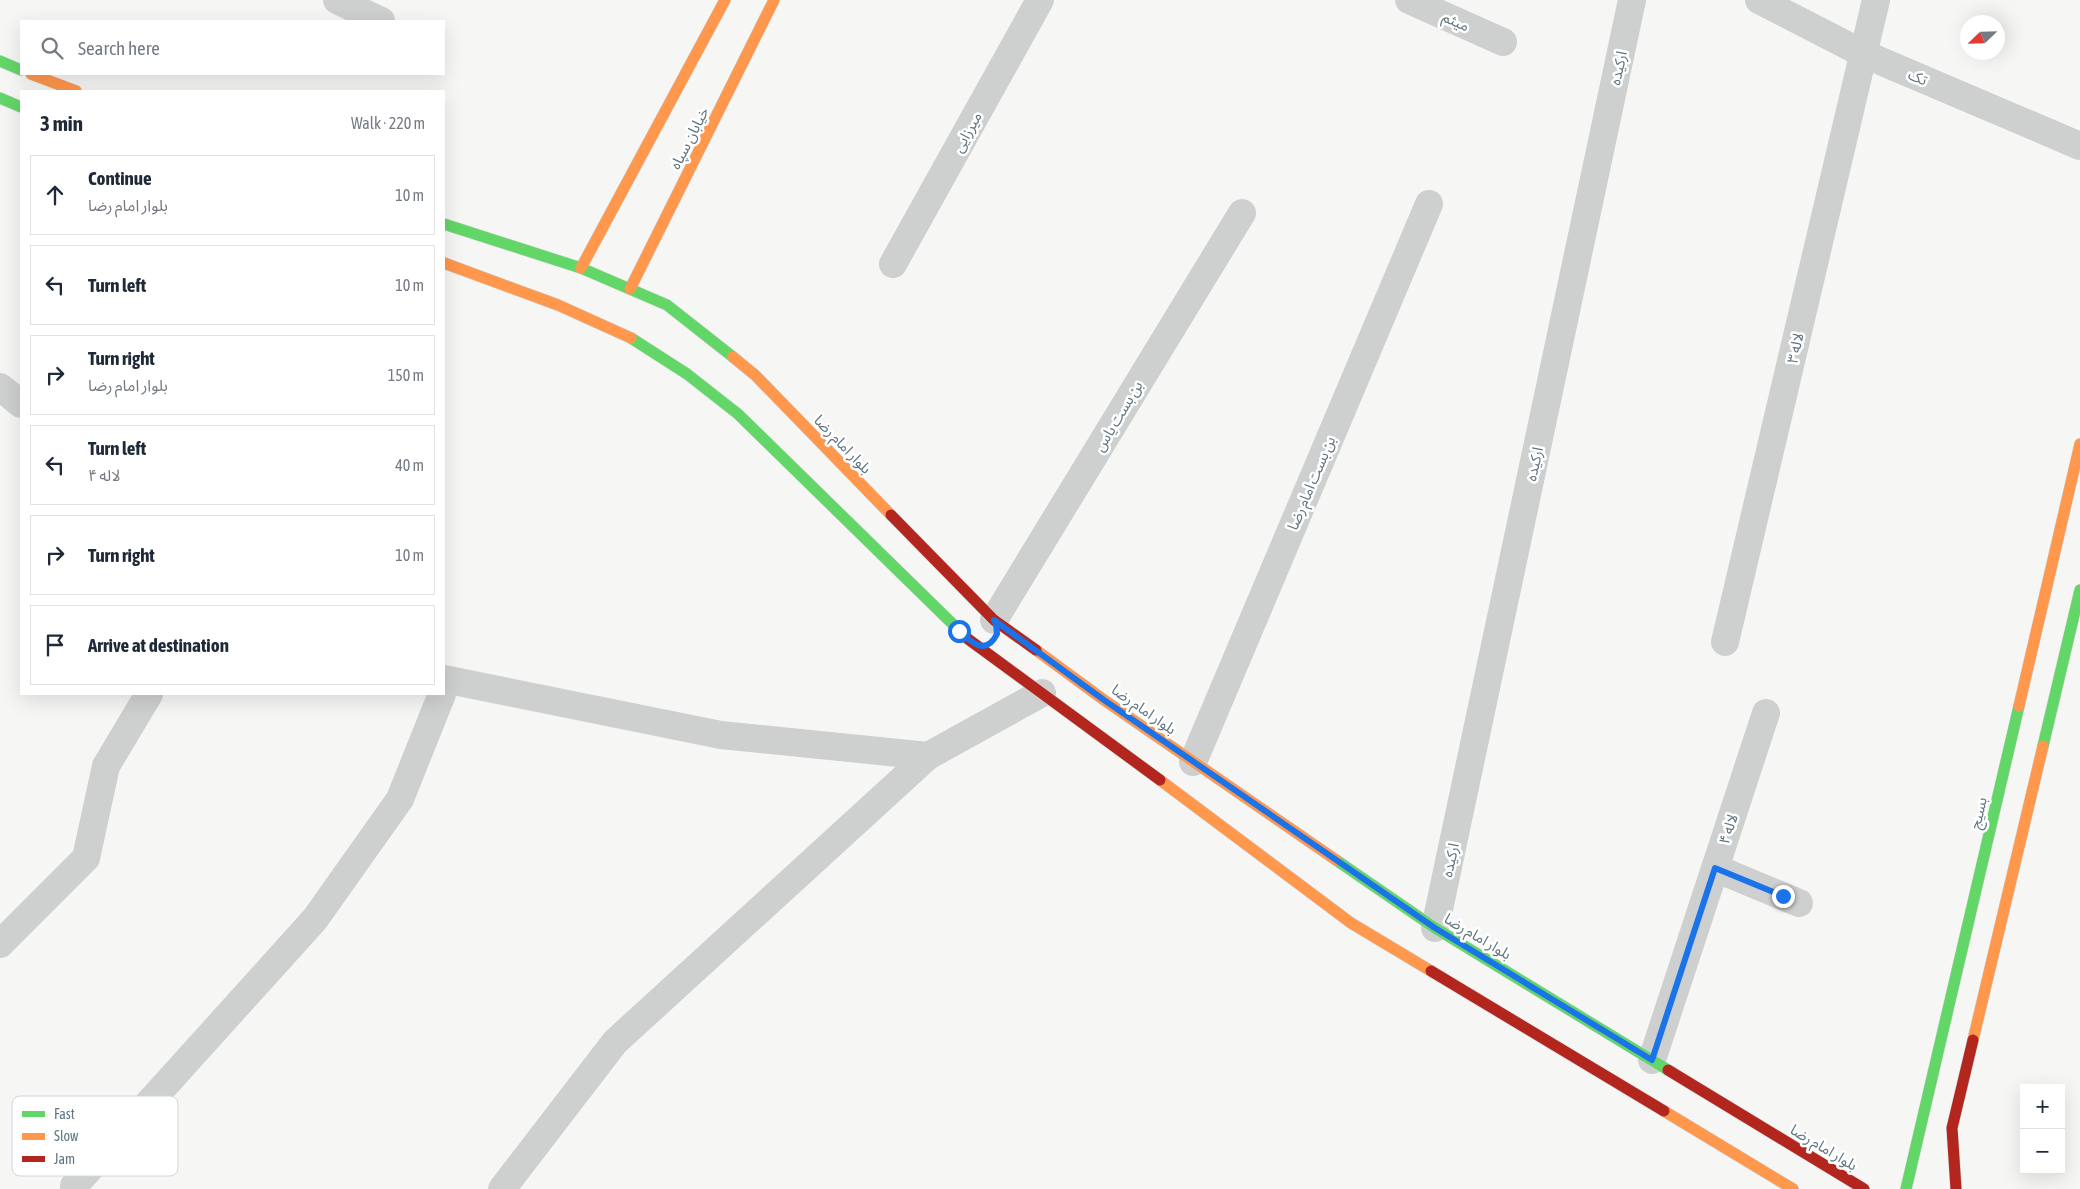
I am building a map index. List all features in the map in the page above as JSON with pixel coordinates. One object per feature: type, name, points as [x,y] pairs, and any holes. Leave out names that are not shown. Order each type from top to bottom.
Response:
[{"type":"main road","points":[[581,268],[725,0]]},
{"type":"main road","name":"خیابان سپاه","points":[[630,289],[774,0]]},
{"type":"main road","points":[[0,61],[20,70]]},
{"type":"main road","points":[[34,75],[73,90]]},
{"type":"main road","points":[[0,98],[20,106]]},
{"type":"main road","name":"بلوار امام رضا","points":[[445,224],[581,268],[667,305],[755,375],[994,632],[1104,700],[1435,928],[1864,1189]]},
{"type":"main road","points":[[445,263],[558,305],[618,332],[687,374],[738,414],[972,643],[1088,726],[1351,924],[1792,1189]]},
{"type":"main road","name":"بسیج","points":[[1906,1189],[2080,444]]},
{"type":"main road","points":[[1956,1189],[1952,1128],[2080,590]]},
{"type":"main road","points":[[972,643],[982,646],[994,632]]},
{"type":"main road","points":[[1088,726],[1084,721],[1086,707],[1094,700],[1104,700]]},
{"type":"street","points":[[337,0],[379,20]]},
{"type":"street","name":"میرزایی","points":[[893,264],[1040,0]]},
{"type":"street","name":"میثم","points":[[1409,0],[1503,42]]},
{"type":"street","name":"ارکیده","points":[[1435,928],[1632,0]]},
{"type":"street","name":"تک","points":[[1759,0],[1864,54],[2080,146]]},
{"type":"street","name":"لاله ۳","points":[[1726,642],[1876,0]]},
{"type":"street","name":"بن بست امام رضا","points":[[1193,762],[1429,204]]},
{"type":"street","name":"بن بست یاس","points":[[994,632],[1242,213]]},
{"type":"street","points":[[0,387],[20,403]]},
{"type":"street","points":[[445,686],[721,735],[928,756]]},
{"type":"street","points":[[502,1189],[615,1042],[928,756],[1042,693]]},
{"type":"street","points":[[0,944],[86,858],[106,766],[148,695]]},
{"type":"street","points":[[155,1096],[315,919],[400,799],[440,695]]},
{"type":"street","name":"لاله ۴","points":[[1652,1060],[1766,713]]},
{"type":"street","points":[[1715,868],[1799,903]]},
{"type":"street","points":[[74,1189],[74,1186],[83,1176]]},
{"type":"traffic: fast","points":[[0,61],[20,70]]},
{"type":"traffic: fast","points":[[0,98],[20,107]]},
{"type":"traffic: fast","points":[[445,224],[581,268],[667,305],[733,357]]},
{"type":"traffic: fast","points":[[631,338],[687,374],[738,414],[968,639]]},
{"type":"traffic: fast","points":[[2043,746],[2080,590]]},
{"type":"traffic: fast","points":[[1906,1189],[2019,706]]},
{"type":"traffic: fast","points":[[1336,860],[1435,928],[1668,1070]]},
{"type":"traffic: slow","points":[[581,268],[725,0]]},
{"type":"traffic: slow","points":[[630,289],[774,0]]},
{"type":"traffic: slow","points":[[34,75],[73,90]]},
{"type":"traffic: slow","points":[[445,263],[558,305],[631,338]]},
{"type":"traffic: slow","points":[[733,357],[755,375],[891,515]]},
{"type":"traffic: slow","points":[[2019,706],[2080,444]]},
{"type":"traffic: slow","points":[[1036,650],[1104,700],[1336,860]]},
{"type":"traffic: slow","points":[[1973,1040],[2043,746]]},
{"type":"traffic: slow","points":[[1160,780],[1351,923],[1431,971]]},
{"type":"traffic: slow","points":[[1664,1111],[1793,1189]]},
{"type":"traffic: jam","points":[[891,515],[994,620],[1036,650]]},
{"type":"traffic: jam","points":[[968,639],[1160,780]]},
{"type":"traffic: jam","points":[[1431,971],[1664,1111]]},
{"type":"traffic: jam","points":[[1956,1189],[1952,1128],[1973,1040]]},
{"type":"traffic: jam","points":[[1668,1070],[1864,1189]]},
{"type":"route","points":[[959,631],[977,646],[987,645],[997,634],[994,620],[1104,700],[1435,928],[1652,1060],[1715,868],[1783,896]]}]
